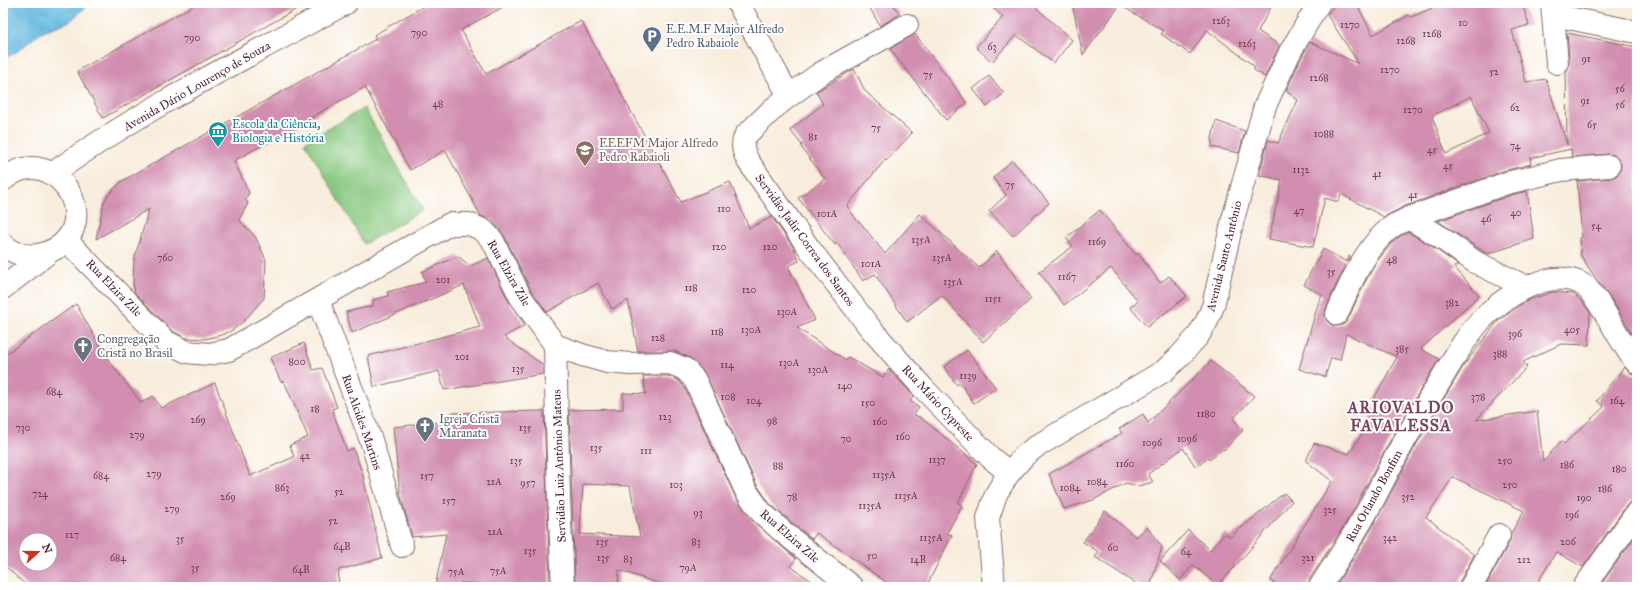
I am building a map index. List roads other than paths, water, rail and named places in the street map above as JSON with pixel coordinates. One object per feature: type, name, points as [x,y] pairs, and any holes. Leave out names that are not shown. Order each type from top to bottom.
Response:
[{"type":"street","name":"Avenida Dário Lourenço de Souza","points":[[52,174],[76,156],[166,102],[346,3]]},
{"type":"street","points":[[738,3],[789,96],[821,73],[907,25]]},
{"type":"street","name":"Avenida Santo Antônio","points":[[994,587],[988,518],[996,494],[1009,473],[1025,455],[1037,446],[1164,371],[1198,336],[1207,321],[1213,306],[1233,219],[1265,106],[1290,52],[1318,3]]},
{"type":"street","points":[[1557,63],[1553,9],[1637,32]]},
{"type":"street","name":"Servidão Jadir Correa dos Santos","points":[[789,96],[774,108],[745,136],[742,141],[743,149],[748,161],[870,330]]},
{"type":"street","points":[[1337,314],[1351,281],[1370,249],[1392,226],[1409,218],[1507,183],[1561,170],[1609,166]]},
{"type":"street","points":[[3,180],[14,173],[26,169],[39,170],[52,174],[67,186],[75,203],[75,222],[66,240],[58,248],[48,253],[3,288]]},
{"type":"street","points":[[1409,218],[1437,235],[1475,262],[1526,287]]},
{"type":"street","name":"Rua Elzira Zile","points":[[66,240],[165,341],[187,352],[209,354],[229,350],[450,224],[469,224],[483,230],[493,242],[520,296],[555,345],[607,362],[630,364],[670,363],[685,369],[696,380],[746,491],[761,512],[783,532],[852,587]]},
{"type":"street","points":[[3,244],[14,252],[22,255],[31,256],[48,253]]},
{"type":"street","name":"Rua Orlando Bonfim","points":[[1320,587],[1365,515],[1402,444],[1467,339],[1481,320],[1499,304],[1526,287],[1553,278],[1566,279],[1581,283],[1593,293],[1628,354],[1637,364]]},
{"type":"street","name":"Rua Alcides Martins","points":[[318,300],[372,443],[402,546]]},
{"type":"street","name":"Rua Mário Cypreste","points":[[870,330],[990,458],[1009,473]]},
{"type":"street","name":"Servidão Luiz Antônio Mateus","points":[[555,345],[563,587]]},
{"type":"street","points":[[1584,587],[1637,512]]},
{"type":"street","points":[[1471,587],[1499,535]]},
{"type":"water","points":[[3,3],[91,3],[70,21],[41,32],[18,51],[3,59]]},
{"type":"place","name":"E.E.M.F Major Alfredo Pedro Rabaiole","points":[[652,53]]},
{"type":"place","name":"Escola da Ciência, Biologia e História","points":[[218,148]]},
{"type":"place","name":"EEEFM Major Alfredo Pedro Rabaioli","points":[[585,167]]},
{"type":"place","name":"Congregação Cristã no Brasil","points":[[83,363]]},
{"type":"place","name":"Igreja Cristã Maranata","points":[[425,443]]},
{"type":"district","name":"ARIOVALDO FAVALESSA","points":[[1401,416]]}]
